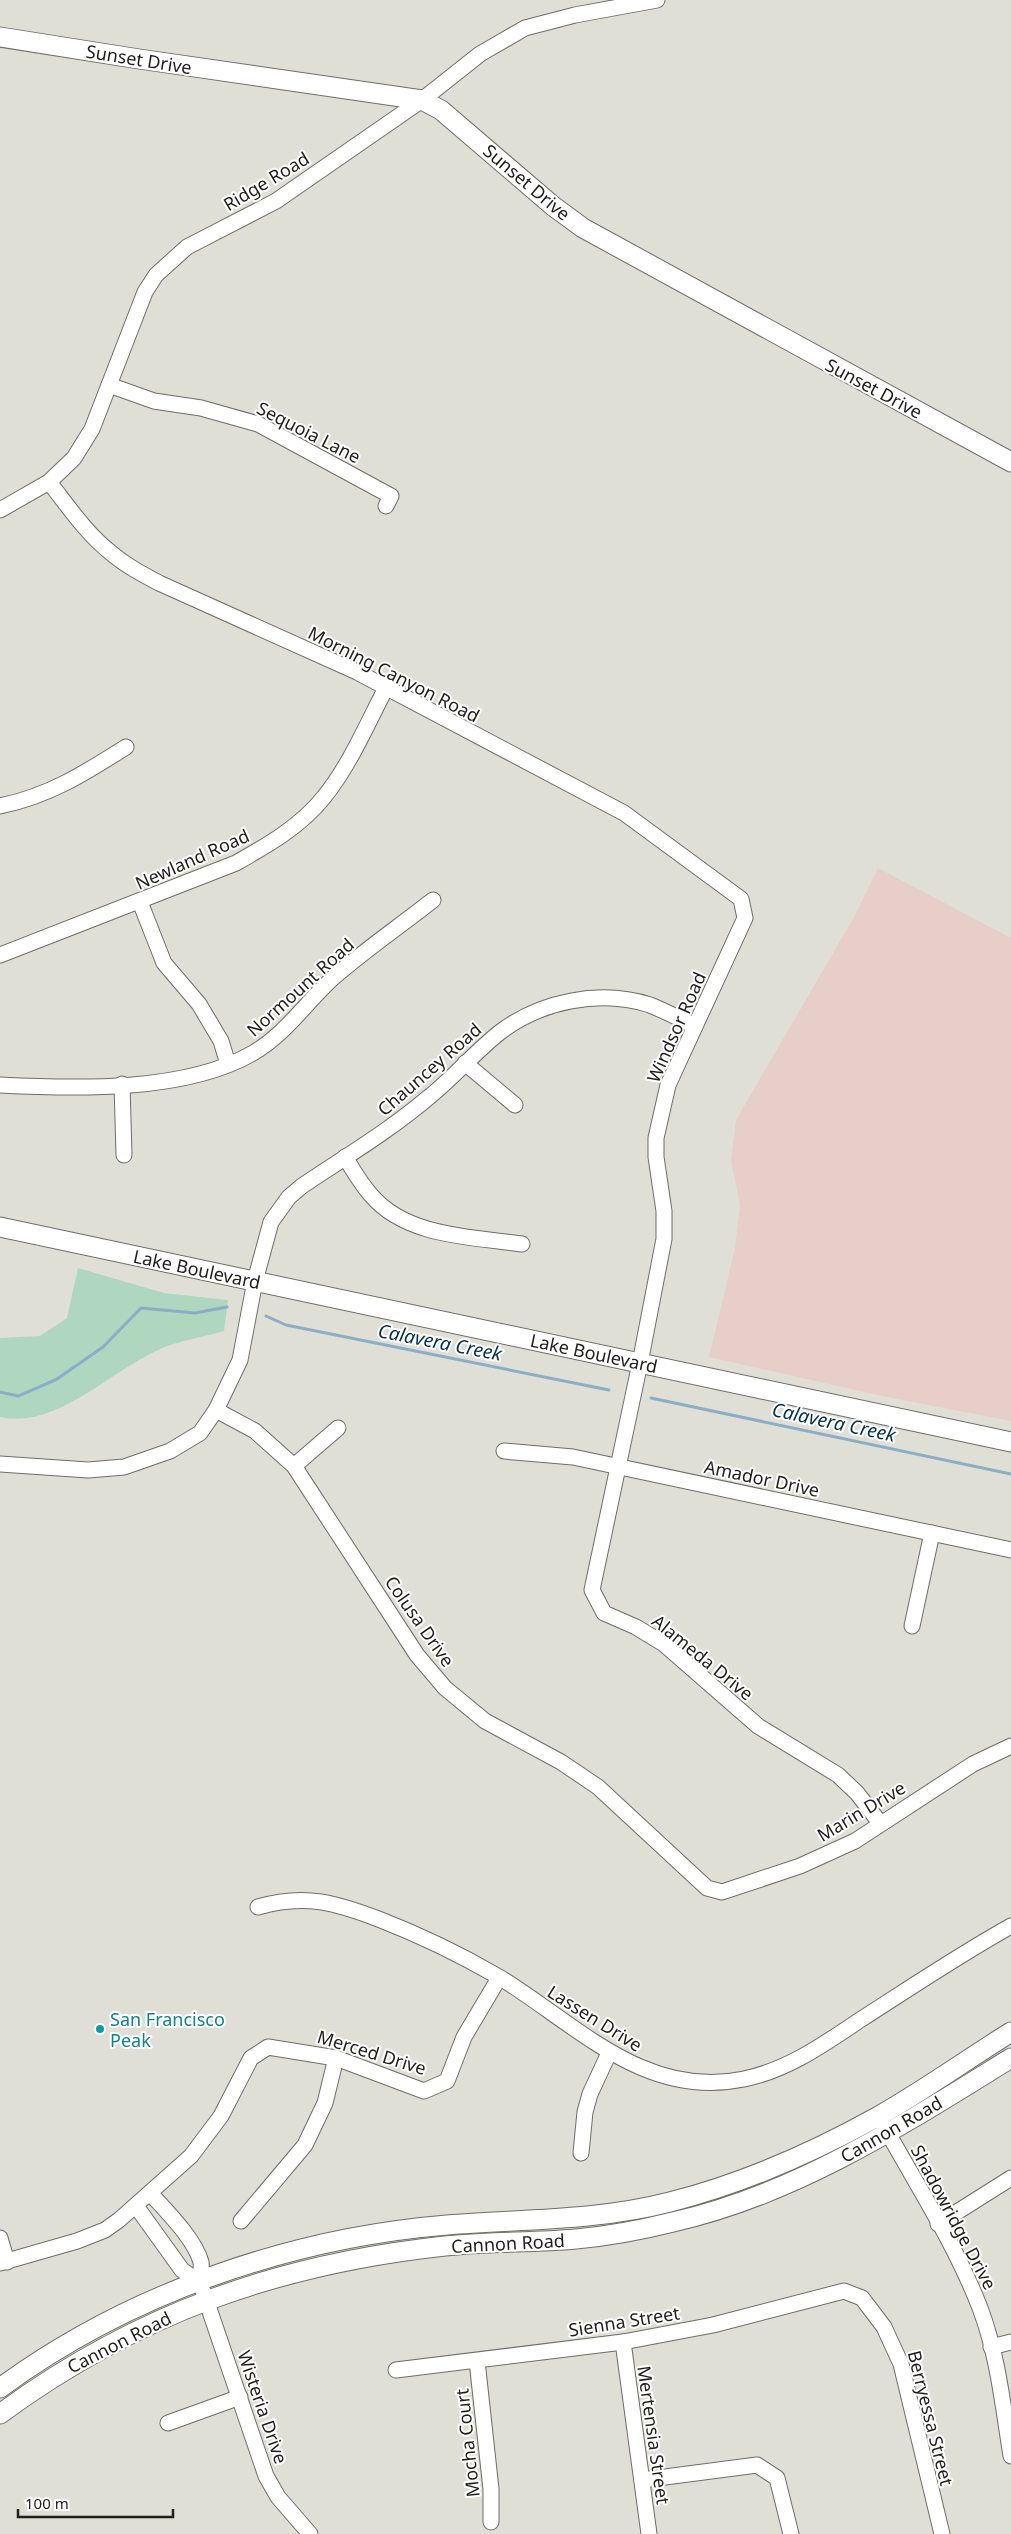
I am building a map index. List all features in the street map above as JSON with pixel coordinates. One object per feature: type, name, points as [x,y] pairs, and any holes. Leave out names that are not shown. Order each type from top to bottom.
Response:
[{"type":"main road","name":"Sunset Drive","points":[[0,37],[422,100],[441,110],[553,206],[583,228],[1011,462]]},
{"type":"main road","name":"Lake Boulevard","points":[[0,1227],[1011,1442]]},
{"type":"main road","name":"Cannon Road","points":[[0,2388],[70,2341],[120,2315],[199,2282],[296,2251],[372,2234],[447,2225],[575,2219],[671,2202],[743,2178],[818,2148],[878,2116],[1011,2032]]},
{"type":"main road","name":"Cannon Road","points":[[0,2414],[81,2359],[131,2332],[207,2300],[301,2270],[375,2254],[449,2245],[577,2239],[676,2222],[754,2198],[827,2166],[888,2133],[1011,2058]]},
{"type":"street","name":"Ridge Road","points":[[0,510],[49,482],[74,458],[92,430],[145,292],[156,275],[187,247],[276,201],[422,100],[480,54],[524,28],[575,15],[657,0]]},
{"type":"street","name":"Sequoia Lane","points":[[109,385],[154,401],[201,408],[258,424],[391,496],[386,506]]},
{"type":"street","name":"Morning Canyon Road","points":[[49,482],[83,525],[109,552],[135,570],[159,583],[357,672],[624,813],[733,892]]},
{"type":"street","name":"Newland Road","points":[[0,955],[236,863],[270,844],[300,821],[324,798],[336,781],[386,688]]},
{"type":"street","points":[[0,806],[22,802],[68,784],[126,746]]},
{"type":"street","name":"Windsor Road","points":[[640,1363],[664,1239],[664,1211],[656,1157],[656,1138],[668,1085],[745,918],[741,899],[733,892]]},
{"type":"street","name":"Normount Road","points":[[0,1084],[54,1088],[164,1082],[206,1073],[228,1064],[254,1052],[285,1028],[334,977],[433,900]]},
{"type":"street","points":[[140,902],[164,963],[199,1004],[221,1040],[228,1064]]},
{"type":"street","name":"Chauncey Road","points":[[0,1464],[88,1470],[124,1467],[170,1451],[200,1433],[216,1410],[240,1360],[255,1281],[271,1222],[289,1197],[344,1157],[392,1128],[432,1096],[465,1063],[519,1019],[544,1008],[588,998],[622,998],[650,1006],[694,1026]]},
{"type":"street","points":[[465,1063],[514,1105]]},
{"type":"street","points":[[122,1084],[124,1155]]},
{"type":"street","points":[[344,1157],[372,1197],[391,1212],[410,1222],[434,1231],[522,1244]]},
{"type":"street","name":"Alameda Drive","points":[[640,1363],[592,1590],[604,1613],[636,1626],[664,1644],[758,1726],[838,1775],[857,1792],[880,1823]]},
{"type":"street","name":"Colusa Drive","points":[[216,1410],[255,1431],[294,1466],[418,1655],[445,1688],[485,1721],[561,1762],[598,1787],[707,1888],[722,1892]]},
{"type":"street","points":[[294,1466],[338,1428]]},
{"type":"street","name":"Amador Drive","points":[[504,1451],[573,1457],[1011,1550]]},
{"type":"street","points":[[912,1626],[932,1533]]},
{"type":"street","name":"Marin Drive","points":[[722,1892],[800,1866],[854,1841],[973,1764],[1011,1746]]},
{"type":"street","name":"Lassen Drive","points":[[258,1908],[278,1902],[312,1900],[342,1905],[427,1938],[499,1978],[610,2052],[645,2071],[687,2081],[726,2082],[745,2079],[785,2066],[806,2055],[976,1946],[1011,1926]]},
{"type":"street","name":"Merced Drive","points":[[3,2262],[78,2241],[105,2230],[151,2194],[191,2156],[221,2116],[251,2058],[268,2047],[336,2058],[424,2091],[447,2081],[464,2037],[499,1978]]},
{"type":"street","points":[[581,2153],[585,2112],[590,2094],[610,2052]]},
{"type":"street","points":[[241,2221],[305,2145],[325,2103],[336,2058]]},
{"type":"street","name":"Shadowridge Drive","points":[[878,2116],[955,2253],[980,2308],[999,2380],[1011,2456]]},
{"type":"street","points":[[938,2224],[1011,2178]]},
{"type":"street","points":[[136,2206],[182,2270],[199,2282],[202,2264],[196,2252],[177,2223],[151,2194]]},
{"type":"street","points":[[0,2238],[3,2262]]},
{"type":"street","name":"Wisteria Drive","points":[[199,2282],[207,2300],[266,2476],[278,2497],[310,2534]]},
{"type":"street","name":"Sienna Street","points":[[396,2370],[623,2342],[713,2325],[844,2291],[854,2295]]},
{"type":"street","name":"Berryessa Street","points":[[854,2295],[862,2298],[884,2327],[901,2364],[942,2534]]},
{"type":"street","name":"Mertensia Street","points":[[623,2342],[649,2534]]},
{"type":"street","points":[[991,2347],[1011,2342]]},
{"type":"street","name":"Mocha Court","points":[[477,2361],[491,2490],[491,2522]]},
{"type":"street","points":[[168,2423],[240,2397]]},
{"type":"street","points":[[642,2480],[758,2465],[777,2478],[792,2534]]},
{"type":"shaded area","points":[[878,868],[1011,938],[1011,1421],[882,1396],[709,1357],[735,1248],[740,1205],[731,1160],[736,1120],[854,917]]},
{"type":"green space","points":[[78,1268],[164,1293],[228,1300],[224,1331],[158,1350],[62,1407],[41,1415],[21,1419],[0,1417],[0,1338],[40,1336],[67,1318]]},
{"type":"waterway","name":"Calavera Creek","points":[[0,1392],[18,1396],[57,1379],[103,1347],[141,1308],[195,1313],[227,1307]]},
{"type":"waterway","name":"Calavera Creek","points":[[266,1316],[286,1325],[609,1390]]},
{"type":"waterway","name":"Calavera Creek","points":[[651,1398],[1011,1474]]},
{"type":"place","name":"San Francisco Peak","points":[[100,2029]]}]
